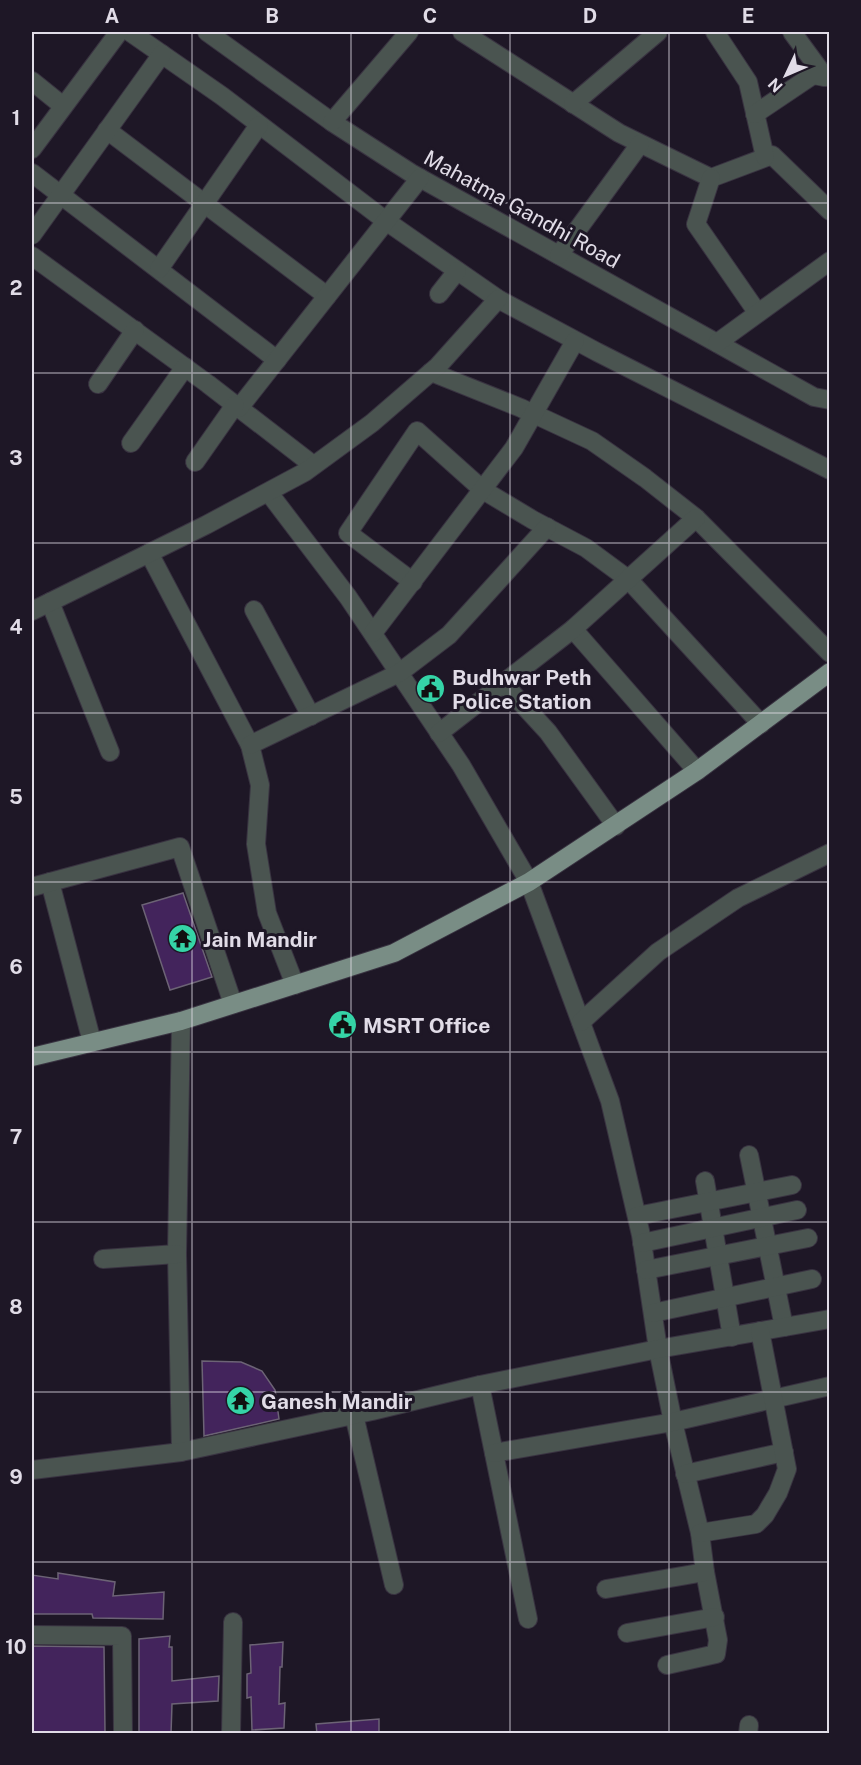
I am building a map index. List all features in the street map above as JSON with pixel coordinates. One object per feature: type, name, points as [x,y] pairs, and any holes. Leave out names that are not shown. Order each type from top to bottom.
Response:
[{"type":"main road","points":[[32,1057],[181,1021],[394,953],[529,882],[616,826],[697,771],[830,672]]},
{"type":"street","points":[[32,149],[119,32]]},
{"type":"street","points":[[130,32],[259,125],[386,221],[498,298],[575,341],[830,470]]},
{"type":"street","name":"Mahatma Gandhi Road","points":[[207,32],[332,122],[420,178],[814,397],[830,400]]},
{"type":"street","points":[[332,122],[410,32]]},
{"type":"street","points":[[462,32],[619,133],[711,178],[772,155],[830,211]]},
{"type":"street","points":[[573,104],[658,32]]},
{"type":"street","points":[[715,32],[748,82],[765,157]]},
{"type":"street","points":[[792,32],[827,75]]},
{"type":"street","points":[[32,236],[162,54]]},
{"type":"street","points":[[755,114],[813,75],[827,75]]},
{"type":"street","points":[[32,81],[63,106]]},
{"type":"street","points":[[159,269],[259,125]]},
{"type":"street","points":[[107,130],[327,296]]},
{"type":"street","points":[[559,255],[640,144]]},
{"type":"street","points":[[32,173],[277,360]]},
{"type":"street","points":[[195,462],[237,406],[277,360],[420,178]]},
{"type":"street","points":[[711,178],[696,224],[757,312]]},
{"type":"street","points":[[32,256],[185,367],[313,465]]},
{"type":"street","points":[[717,343],[830,261]]},
{"type":"street","points":[[439,294],[457,271]]},
{"type":"street","points":[[32,611],[269,493],[313,465],[372,423],[431,372],[498,298]]},
{"type":"street","points":[[98,384],[135,330]]},
{"type":"street","points":[[372,633],[513,448],[575,341]]},
{"type":"street","points":[[131,443],[185,367]]},
{"type":"street","points":[[431,372],[592,441],[645,478],[696,518],[830,653]]},
{"type":"street","points":[[413,582],[348,532],[417,431],[483,490],[586,548],[628,579],[761,724]]},
{"type":"street","points":[[269,493],[348,597],[461,765],[529,882],[610,1101],[637,1216],[658,1349],[700,1533],[718,1640],[716,1654],[667,1665]]},
{"type":"street","points":[[439,733],[573,628],[696,518]]},
{"type":"street","points":[[250,745],[399,673],[449,635],[547,527]]},
{"type":"street","points":[[149,553],[250,745],[260,785],[256,844],[267,913],[295,984]]},
{"type":"street","points":[[50,602],[110,752]]},
{"type":"street","points":[[255,610],[311,716]]},
{"type":"street","points":[[573,628],[697,771]]},
{"type":"street","points":[[503,683],[548,732],[616,826]]},
{"type":"street","points":[[32,887],[180,847],[233,1004]]},
{"type":"street","points":[[581,1022],[658,952],[738,898],[830,853]]},
{"type":"street","points":[[50,882],[92,1042]]},
{"type":"street","points":[[181,1021],[177,1254],[181,1452]]},
{"type":"street","points":[[749,1155],[784,1327]]},
{"type":"street","points":[[705,1181],[732,1337]]},
{"type":"street","points":[[637,1216],[792,1185]]},
{"type":"street","points":[[642,1243],[797,1210]]},
{"type":"street","points":[[646,1270],[808,1238]]},
{"type":"street","points":[[103,1259],[177,1254]]},
{"type":"street","points":[[653,1313],[812,1279]]},
{"type":"street","points":[[32,1470],[181,1452],[480,1385],[658,1349],[830,1319]]},
{"type":"street","points":[[700,1533],[756,1524],[765,1515],[778,1493],[787,1469],[760,1331]]},
{"type":"street","points":[[480,1385],[528,1619]]},
{"type":"street","points":[[494,1454],[673,1422],[830,1386]]},
{"type":"street","points":[[354,1415],[394,1585]]},
{"type":"street","points":[[686,1474],[784,1452]]},
{"type":"street","points":[[606,1589],[705,1572]]},
{"type":"street","points":[[627,1633],[715,1617]]},
{"type":"street","points":[[231,1734],[233,1622]]},
{"type":"street","points":[[32,1635],[122,1636],[123,1734]]},
{"type":"building","name":"Jain Mandir","points":[[183,893],[212,977],[170,990],[142,905]]},
{"type":"building","name":"Ganesh Mandir","points":[[202,1361],[241,1362],[262,1371],[275,1390],[279,1419],[204,1436]]},
{"type":"building","points":[[58,1573],[115,1582],[113,1596],[164,1592],[163,1619],[93,1618],[92,1614],[32,1614],[32,1575],[58,1579]]},
{"type":"building","points":[[170,1636],[172,1681],[219,1676],[218,1701],[172,1704],[171,1734],[139,1734],[139,1639]]},
{"type":"building","points":[[283,1642],[279,1704],[285,1703],[284,1728],[252,1730],[251,1697],[247,1698],[247,1674],[251,1673],[250,1645]]},
{"type":"building","points":[[32,1646],[104,1647],[105,1732],[32,1734]]},
{"type":"building","points":[[379,1719],[379,1734],[317,1734],[316,1724]]},
{"type":"place","name":"Budhwar Peth Police Station","points":[[431,689]]},
{"type":"place","name":"Jain Mandir","points":[[182,939]]},
{"type":"place","name":"MSRT Office","points":[[342,1025]]},
{"type":"place","name":"Ganesh Mandir","points":[[240,1401]]}]
